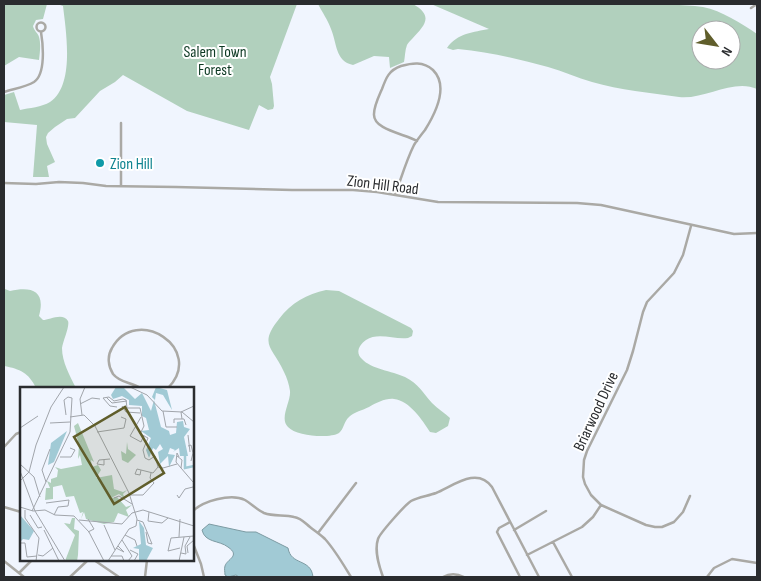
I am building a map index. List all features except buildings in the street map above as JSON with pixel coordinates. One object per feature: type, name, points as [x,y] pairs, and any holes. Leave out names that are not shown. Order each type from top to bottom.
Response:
[{"type":"street","points":[[751,8],[757,4]]},
{"type":"street","points":[[4,92],[32,83],[39,77],[43,50],[42,32]]},
{"type":"street","points":[[394,195],[416,141],[426,128],[438,102],[440,86],[438,77],[433,70],[425,65],[416,63],[390,72],[374,111],[374,116],[376,122],[381,126],[416,141]]},
{"type":"street","points":[[121,123],[121,186]]},
{"type":"street","name":"Zion Hill Road","points":[[4,182],[353,190],[438,202],[580,203],[601,205],[734,234],[757,233]]},
{"type":"street","name":"Briarwood Drive","points":[[690,496],[679,518],[670,525],[660,528],[646,525],[601,505],[591,496],[585,484],[583,470],[584,460],[590,444],[627,370],[647,302],[674,273],[683,255],[691,226]]},
{"type":"street","points":[[138,387],[122,381],[115,376],[109,366],[109,357],[113,346],[120,338],[131,332],[143,330],[163,336],[177,352],[178,370],[174,381],[169,387]]},
{"type":"street","points":[[4,447],[16,434],[20,432]]},
{"type":"street","points":[[383,577],[377,553],[378,539],[405,506],[415,499],[439,492],[465,479],[475,478],[490,484],[538,577]]},
{"type":"street","points":[[318,533],[356,482]]},
{"type":"street","points":[[194,510],[199,506],[220,498],[234,497],[247,501],[269,515],[296,517],[325,539],[350,577]]},
{"type":"street","points":[[527,555],[585,524],[593,517],[601,505]]},
{"type":"street","points":[[4,507],[20,512]]},
{"type":"street","points":[[514,530],[546,511]]},
{"type":"street","points":[[510,522],[499,528],[496,532],[520,577]]},
{"type":"street","points":[[553,542],[572,577]]},
{"type":"street","points":[[194,546],[204,577]]},
{"type":"street","points":[[706,577],[714,568],[729,559],[757,562]]},
{"type":"street","points":[[4,561],[24,577]]},
{"type":"street","points":[[19,573],[31,561]]},
{"type":"street","points":[[70,577],[87,561]]},
{"type":"street","points":[[95,561],[119,577]]},
{"type":"street","points":[[145,577],[146,561]]},
{"type":"street","points":[[443,577],[455,573],[464,577]]},
{"type":"green space","points":[[4,4],[47,4],[43,19],[36,20],[33,26],[40,40],[39,60],[19,57],[4,66]]},
{"type":"green space","name":"Salem Town Forest","points":[[57,4],[297,4],[270,77],[273,109],[268,110],[259,105],[249,130],[187,111],[123,75],[100,91],[75,118],[67,119],[48,133],[46,137],[47,144],[55,162],[47,166],[49,177],[33,177],[37,125],[4,122],[4,95],[14,92],[20,110],[47,104],[58,94],[66,71],[67,43],[63,6]]},
{"type":"green space","points":[[318,4],[413,4],[424,13],[425,21],[421,29],[407,45],[404,62],[390,68],[389,57],[374,56],[353,65],[347,63],[340,56],[330,26]]},
{"type":"green space","points":[[431,4],[671,4],[703,7],[724,14],[734,20],[691,20],[691,70],[741,70],[741,24],[757,34],[757,89],[748,86],[729,87],[689,97],[679,97],[613,87],[515,59],[447,48],[456,39],[472,32],[489,29]]},
{"type":"green space","points":[[4,285],[5,289],[10,291],[25,289],[35,292],[41,301],[39,316],[43,320],[59,317],[66,318],[68,326],[62,353],[76,387],[35,387],[23,372],[4,366]]},
{"type":"green space","points":[[326,290],[339,291],[411,328],[413,331],[412,336],[408,338],[381,336],[371,338],[361,344],[358,352],[362,359],[376,368],[405,377],[414,382],[432,403],[450,418],[448,426],[436,433],[430,432],[410,407],[400,400],[391,399],[381,401],[353,414],[347,419],[341,431],[334,435],[321,436],[298,433],[288,427],[285,415],[290,388],[268,341],[269,335],[279,319],[294,304],[312,294]]},
{"type":"water","points":[[209,524],[246,532],[256,532],[288,548],[293,557],[309,567],[313,577],[239,577],[236,575],[228,577],[225,575],[225,567],[233,555],[232,550],[206,537],[202,530]]},
{"type":"place","name":"Zion Hill","points":[[100,163]]}]
